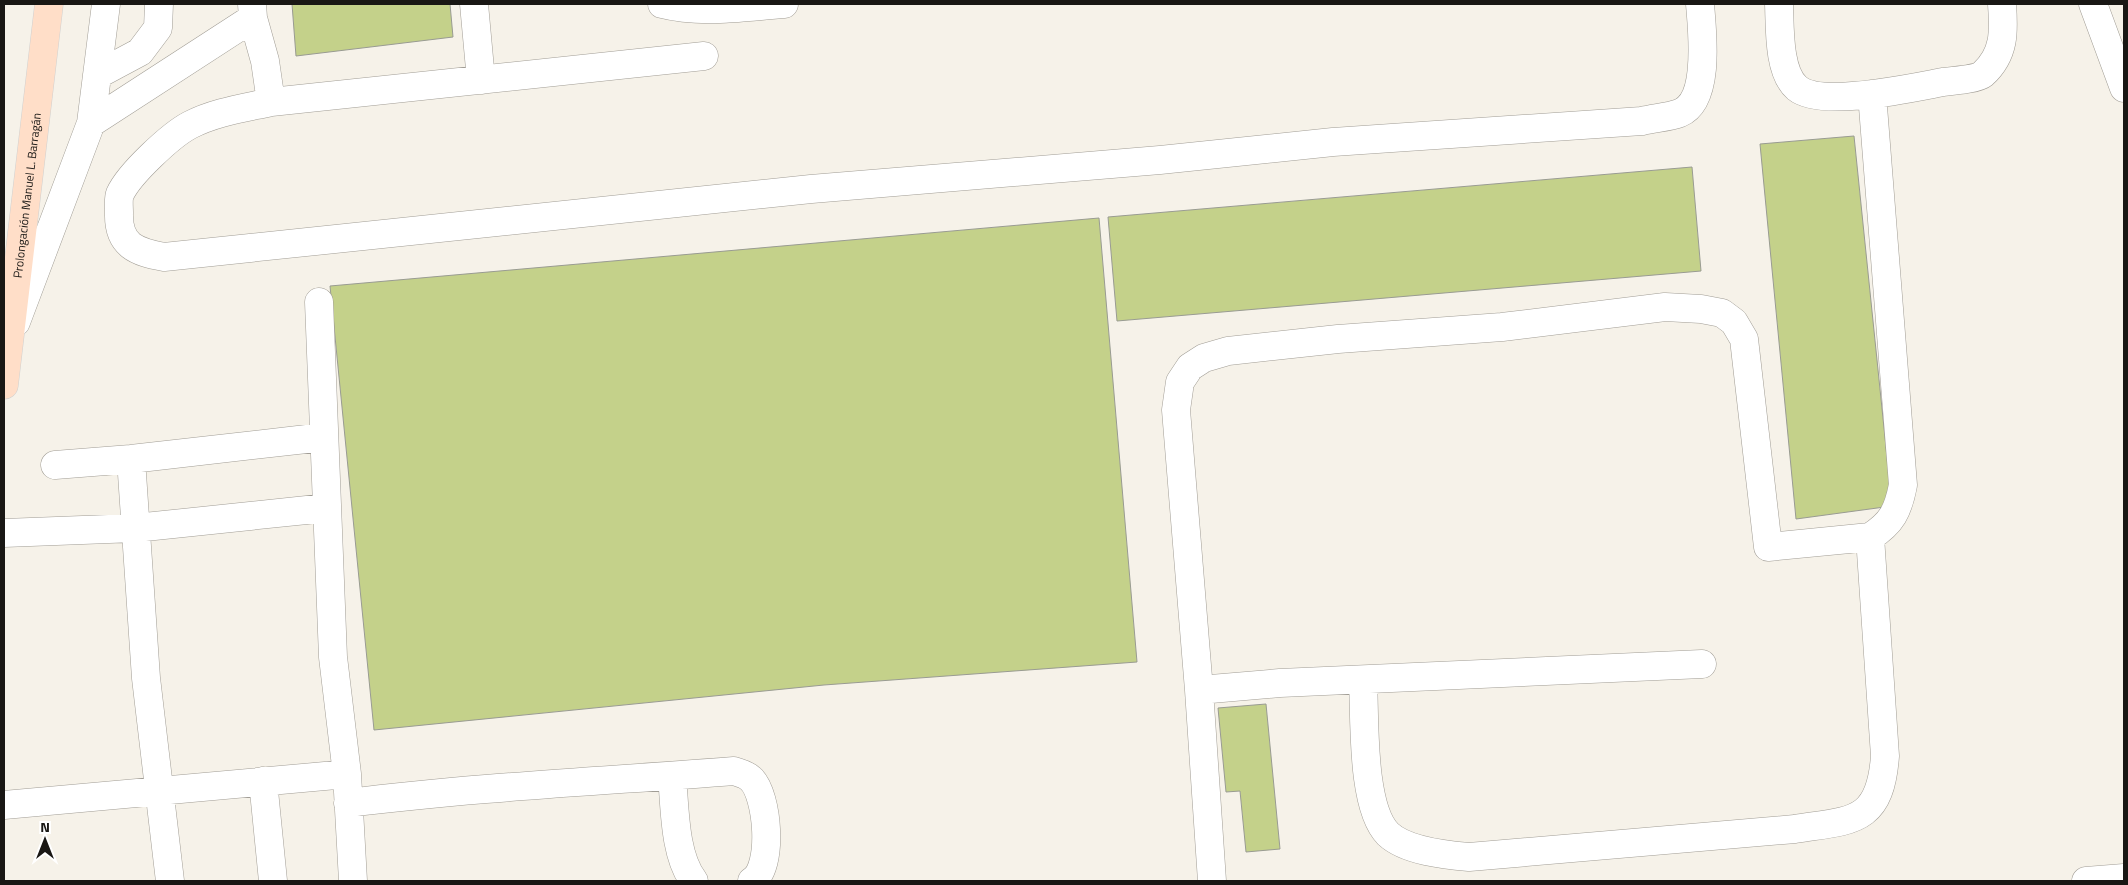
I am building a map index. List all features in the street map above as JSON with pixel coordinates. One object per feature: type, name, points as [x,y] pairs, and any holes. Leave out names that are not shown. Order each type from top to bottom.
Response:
[{"type":"main road","name":"Prolongación Manuel L. Barragán","points":[[4,385],[49,4]]},
{"type":"street","points":[[9,342],[90,123],[106,4]]},
{"type":"street","points":[[97,75],[140,52],[158,28],[159,4]]},
{"type":"street","points":[[474,4],[481,80]]},
{"type":"street","points":[[662,4],[700,10],[784,4]]},
{"type":"street","points":[[704,56],[271,102],[223,112],[191,125],[170,138],[138,171],[120,194],[119,220],[126,242],[141,253],[164,257],[811,189],[1160,160],[1333,142],[1642,121],[1682,112],[1691,104],[1697,94],[1701,77],[1703,44],[1700,4]]},
{"type":"street","points":[[1779,4],[1784,66],[1790,80],[1797,88],[1809,95],[1842,96],[1872,94],[1981,76],[1997,59],[2004,31],[2002,4]]},
{"type":"street","points":[[2093,4],[2124,88]]},
{"type":"street","points":[[90,123],[252,11],[265,61],[271,102]]},
{"type":"street","points":[[1212,881],[1199,690],[1176,410],[1180,382],[1190,367],[1204,358],[1228,351],[1338,339],[1502,328],[1664,308],[1701,309],[1722,313],[1740,330],[1747,352],[1768,547],[1870,537],[1894,516],[1903,486],[1872,94]]},
{"type":"street","points":[[319,302],[333,657],[347,774],[353,881]]},
{"type":"street","points":[[55,465],[131,459],[324,437]]},
{"type":"street","points":[[131,459],[146,678],[170,881]]},
{"type":"street","points":[[4,533],[136,528],[326,508]]},
{"type":"street","points":[[1363,680],[1370,791],[1378,817],[1389,834],[1410,846],[1432,853],[1469,858],[1795,829],[1841,822],[1857,816],[1873,804],[1883,779],[1885,756],[1870,537]]},
{"type":"street","points":[[1199,690],[1280,683],[1702,664]]},
{"type":"street","points":[[348,803],[422,794],[734,771],[742,773],[751,779],[761,798],[766,831],[764,866],[752,881]]},
{"type":"street","points":[[4,805],[347,774]]},
{"type":"street","points":[[672,776],[680,852],[688,874],[694,881]]},
{"type":"street","points":[[262,781],[273,881]]},
{"type":"street","points":[[2086,881],[2124,878]]},
{"type":"building","points":[[292,4],[450,4],[453,37],[296,56]]},
{"type":"building","points":[[1854,136],[1892,506],[1796,519],[1760,144]]},
{"type":"building","points":[[1692,167],[1701,271],[1117,321],[1108,217]]},
{"type":"building","points":[[1099,218],[1137,662],[824,685],[374,730],[330,286]]},
{"type":"building","points":[[1266,704],[1280,849],[1246,852],[1240,791],[1226,792],[1218,708]]}]
